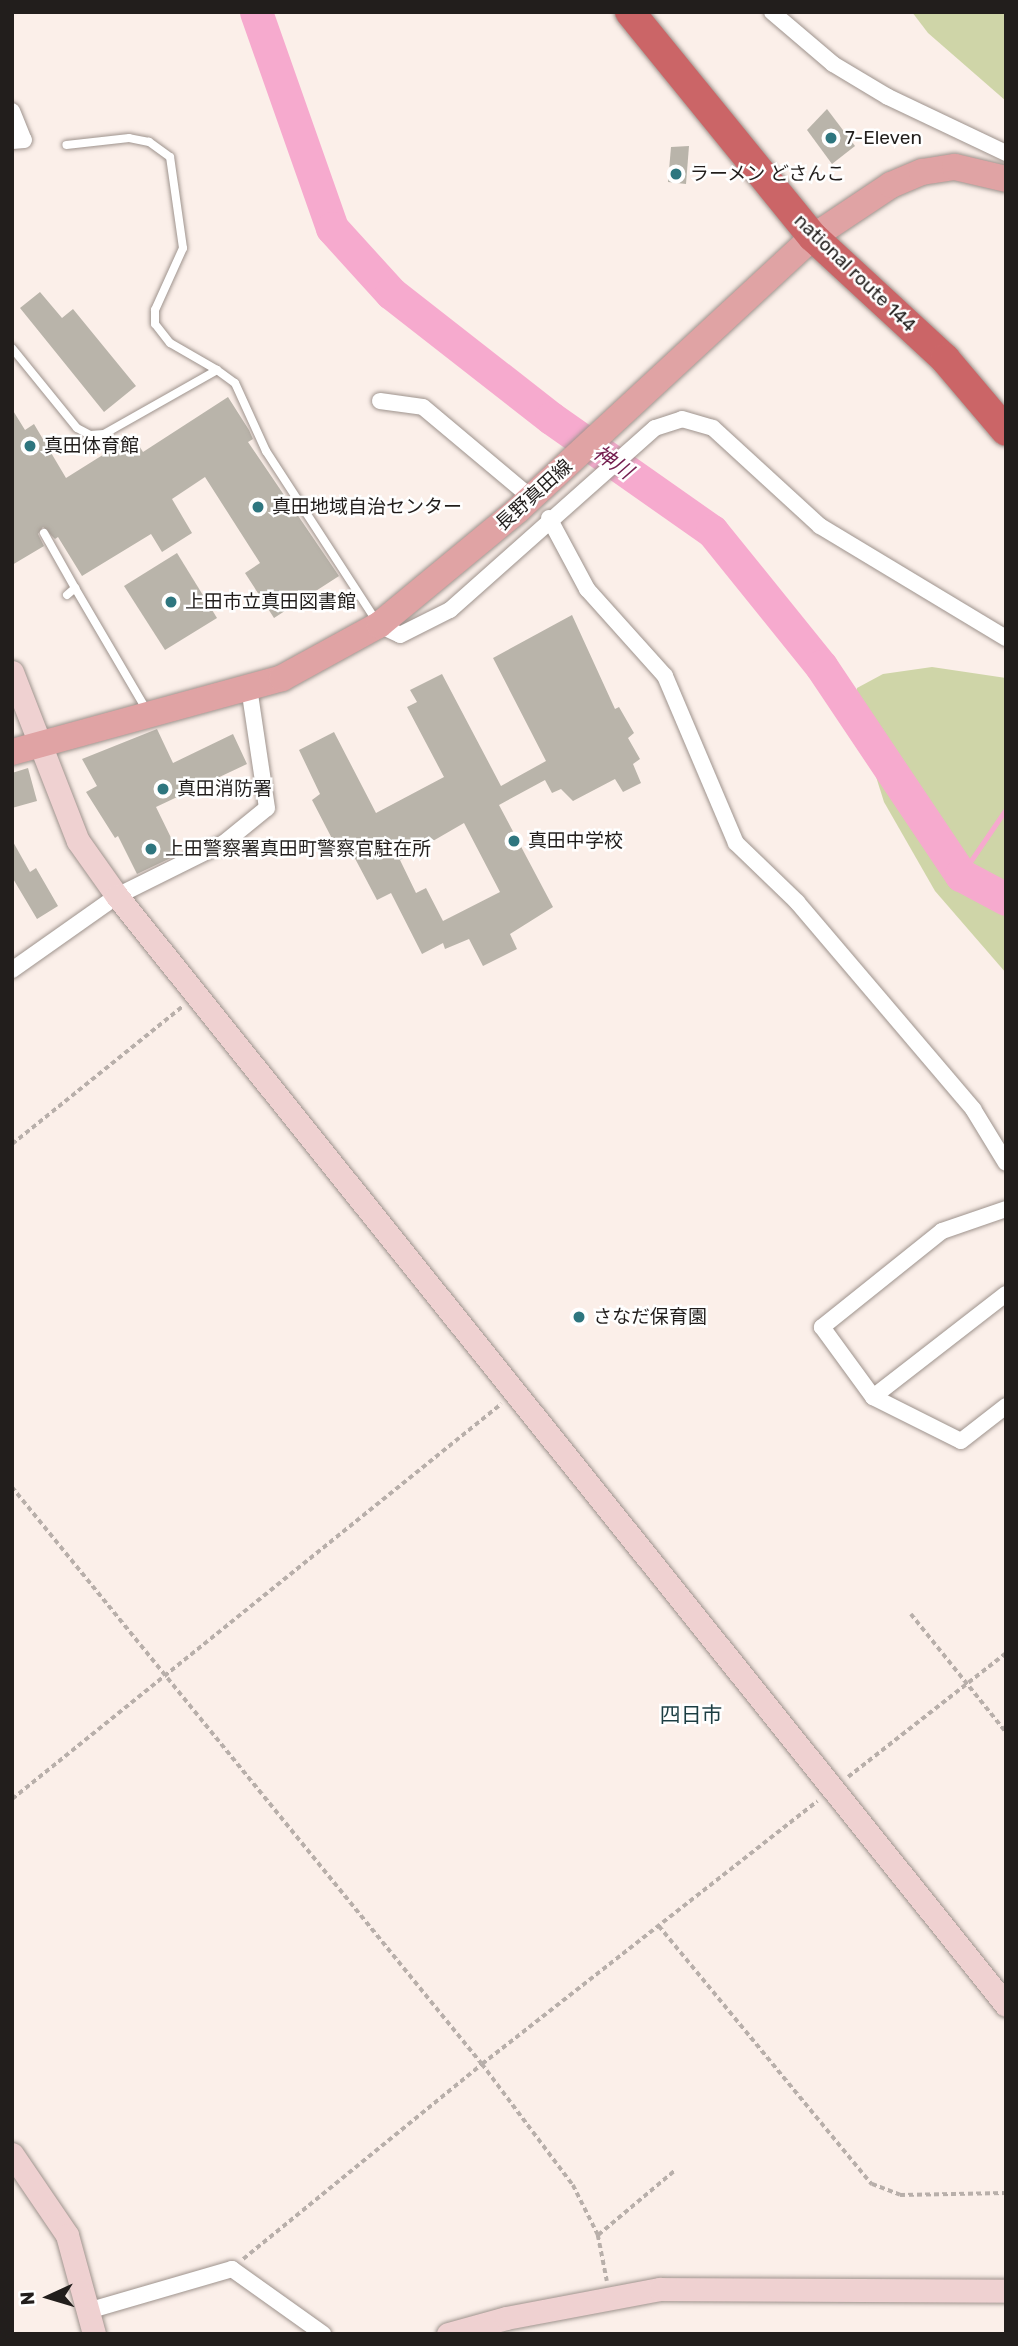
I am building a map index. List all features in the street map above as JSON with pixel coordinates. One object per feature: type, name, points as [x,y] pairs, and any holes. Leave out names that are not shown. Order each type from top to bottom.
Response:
[{"type":"highway","name":"national route 144","points":[[629,12],[813,237],[944,359],[1006,431]]},
{"type":"main road","name":"長野真田線","points":[[12,752],[282,678],[379,625],[529,491],[660,382],[813,237],[891,185],[922,172],[955,167],[1006,179]]},
{"type":"street","points":[[772,12],[833,64],[877,91],[1006,153]]},
{"type":"street","points":[[12,111],[24,139],[12,141]]},
{"type":"street","points":[[380,401],[423,407],[529,491]]},
{"type":"street","points":[[379,625],[400,635],[450,610],[478,590],[549,518],[655,428],[682,419],[713,428],[820,526],[1006,638]]},
{"type":"street","points":[[549,518],[587,589],[665,676],[736,843],[797,902],[973,1109],[1006,1163]]},
{"type":"street","points":[[12,672],[78,841],[117,896],[1006,2005]]},
{"type":"street","points":[[12,970],[117,896],[225,843],[267,808],[249,687]]},
{"type":"street","points":[[1006,1209],[942,1231],[822,1328],[873,1397],[961,1441],[1006,1406]]},
{"type":"street","points":[[873,1397],[1006,1294]]},
{"type":"street","points":[[12,2154],[66,2235],[91,2310],[94,2334]]},
{"type":"street","points":[[91,2310],[232,2269],[323,2334]]},
{"type":"street","points":[[463,2332],[610,2297],[711,2287],[1006,2291]]},
{"type":"lane","points":[[66,145],[129,138],[149,142],[170,158],[183,248],[155,310],[155,324],[170,343],[235,383],[266,452],[379,625]]},
{"type":"lane","points":[[12,348],[77,428],[90,435],[104,434],[216,370]]},
{"type":"lane","points":[[44,533],[149,715]]},
{"type":"lane","points":[[67,594],[75,588]]},
{"type":"path","points":[[12,1144],[196,995]]},
{"type":"path","points":[[12,1799],[514,1394]]},
{"type":"path","points":[[12,1487],[482,2064],[573,2185],[598,2235],[610,2297]]},
{"type":"path","points":[[911,1614],[1006,1732]]},
{"type":"path","points":[[232,2269],[482,2064],[1006,1653]]},
{"type":"path","points":[[659,1926],[872,2184],[900,2195],[1006,2193]]},
{"type":"path","points":[[598,2235],[674,2171]]},
{"type":"green space","points":[[912,12],[1006,12],[1006,101],[928,33]]},
{"type":"green space","points":[[932,667],[1006,678],[1006,973],[935,891],[884,802],[856,713],[857,688],[883,674]]},
{"type":"building","name":"7-Eleven","points":[[827,109],[855,146],[832,164],[807,130]]},
{"type":"building","points":[[689,146],[686,184],[668,182],[671,147]]},
{"type":"building","points":[[40,292],[62,318],[73,309],[136,386],[104,412],[20,308]]},
{"type":"building","points":[[228,397],[253,439],[248,442],[339,576],[274,618],[245,573],[260,563],[205,477],[172,499],[192,533],[162,552],[151,534],[82,576],[58,537],[55,539],[43,527],[38,534],[44,546],[12,565],[12,409],[25,430],[34,424],[66,478],[133,436],[143,452]]},
{"type":"building","name":"上田市立真田図書館","points":[[177,553],[217,618],[165,650],[124,586]]},
{"type":"building","points":[[572,615],[615,709],[619,707],[634,733],[628,738],[640,759],[633,764],[641,783],[623,792],[615,779],[573,801],[561,789],[552,793],[545,780],[499,805],[553,907],[510,934],[517,949],[483,966],[469,939],[445,949],[443,943],[422,954],[391,893],[377,900],[350,849],[340,854],[312,800],[320,794],[299,750],[334,732],[376,813],[444,777],[407,707],[417,702],[410,690],[442,674],[501,786],[546,761],[493,658]],"holes":[[[464,823],[500,892],[443,921],[426,888],[416,893],[400,860]]]},
{"type":"building","points":[[157,729],[173,763],[233,734],[247,764],[156,807],[179,854],[137,874],[118,836],[115,838],[86,792],[97,786],[82,759]]},
{"type":"building","points":[[28,768],[37,801],[12,808],[12,773]]},
{"type":"building","points":[[12,840],[30,872],[36,868],[58,906],[37,919],[12,877]]},
{"type":"waterway","name":"神川","points":[[256,12],[332,228],[391,293],[551,418],[712,531],[821,666],[961,875],[1006,899]]},
{"type":"waterway","points":[[961,875],[1006,809]]},
{"type":"place","name":"7-Eleven","points":[[831,138]]},
{"type":"place","name":"ラーメン どさんこ","points":[[676,174]]},
{"type":"place","name":"真田体育館","points":[[30,446]]},
{"type":"place","name":"真田地域自治センター","points":[[258,507]]},
{"type":"place","name":"上田市立真田図書館","points":[[171,602]]},
{"type":"place","name":"真田消防署","points":[[163,789]]},
{"type":"place","name":"真田中学校","points":[[514,841]]},
{"type":"place","name":"上田警察署真田町警察官駐在所","points":[[151,849]]},
{"type":"place","name":"さなだ保育園","points":[[579,1317]]},
{"type":"district","name":"四日市","points":[[691,1715]]}]
